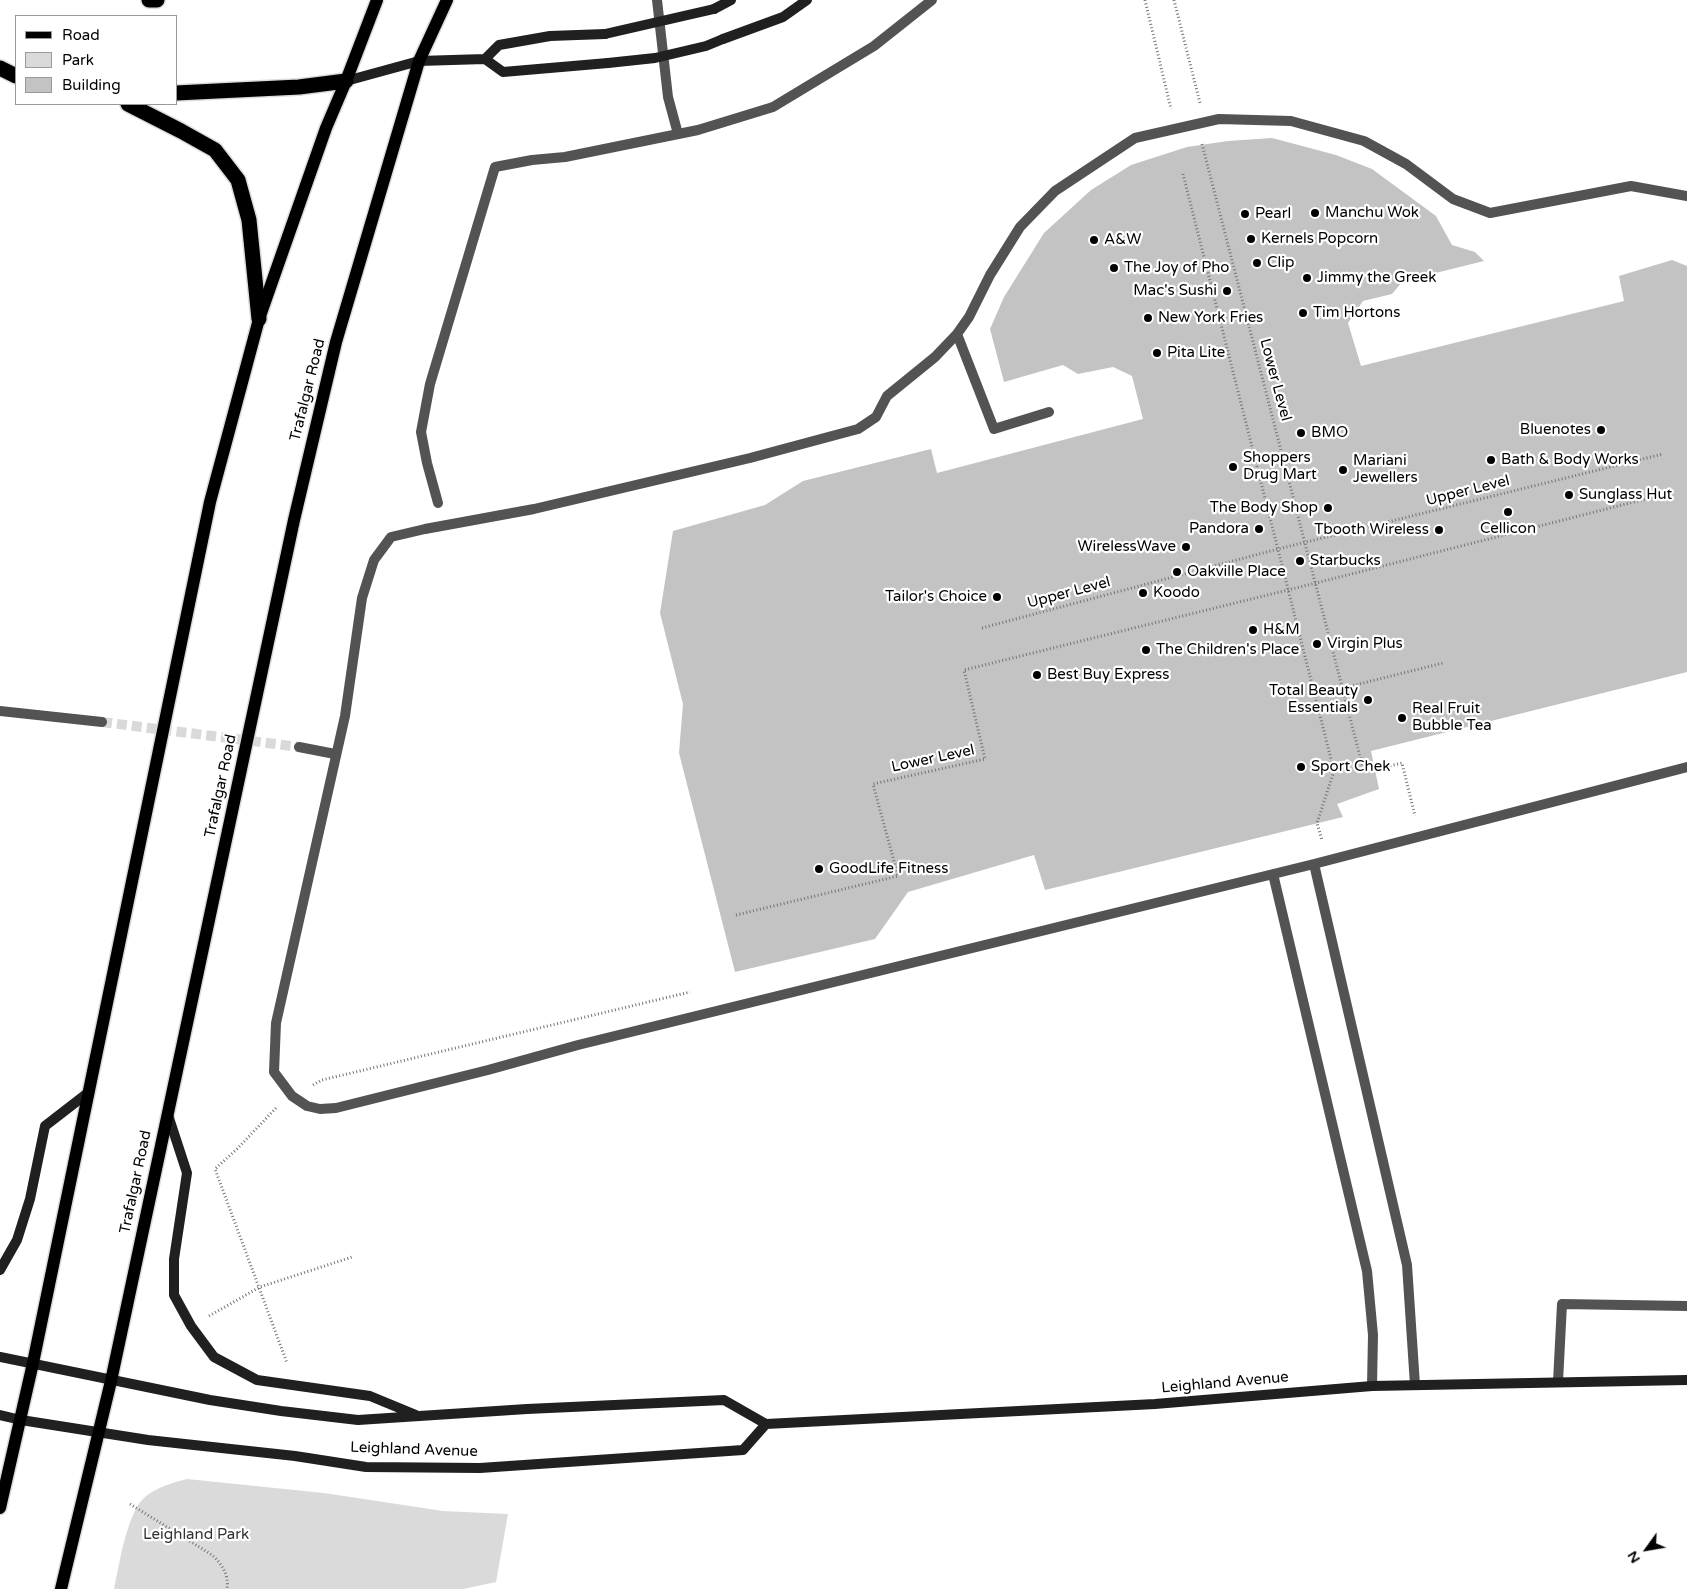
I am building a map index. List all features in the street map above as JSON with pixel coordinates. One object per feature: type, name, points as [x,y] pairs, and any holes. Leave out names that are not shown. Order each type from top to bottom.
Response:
[{"type":"highway","points":[[149,0],[157,0]]},
{"type":"highway","points":[[0,68],[15,76]]},
{"type":"highway","points":[[178,93],[299,87],[346,82]]},
{"type":"highway","points":[[130,105],[181,130],[215,150],[238,180],[249,220],[259,319]]},
{"type":"main road","points":[[0,1508],[33,1363],[210,502],[259,319],[326,128],[346,82],[377,0]]},
{"type":"main road","name":"Trafalgar Road","points":[[61,1589],[111,1381],[294,520],[336,342],[418,61],[447,0]]},
{"type":"street","points":[[657,0],[668,96],[678,134]]},
{"type":"street","points":[[485,59],[499,45],[550,36],[605,34],[714,9],[732,0]]},
{"type":"street","points":[[346,82],[418,61],[485,59],[504,72],[655,58],[706,46],[783,17],[807,0]]},
{"type":"street","points":[[438,503],[421,432],[430,384],[495,167],[565,157],[698,130],[773,107],[874,46],[932,0]]},
{"type":"street","points":[[1687,196],[1631,186],[1490,213],[1453,199],[1406,164],[1364,141],[1291,121],[1219,119],[1135,138],[1056,190],[1020,227],[990,275],[970,317],[957,334],[934,357],[887,396],[876,417],[858,429],[750,458],[534,509],[392,537],[374,560],[362,598],[345,716],[276,1023],[274,1072],[292,1096],[307,1106],[320,1109],[345,1106],[578,1045],[1314,864],[1687,767]]},
{"type":"street","points":[[957,334],[994,429],[1049,412]]},
{"type":"street","points":[[0,711],[102,722]]},
{"type":"street","points":[[298,747],[336,754]]},
{"type":"street","points":[[1314,864],[1407,1265],[1414,1385]]},
{"type":"street","points":[[1274,874],[1367,1271],[1373,1335],[1372,1386]]},
{"type":"street","points":[[0,1270],[17,1240],[30,1200],[45,1126],[89,1092]]},
{"type":"street","points":[[167,1114],[187,1173],[174,1259],[174,1295],[191,1326],[214,1357],[257,1380],[370,1396],[419,1416]]},
{"type":"street","points":[[1558,1382],[1562,1304],[1687,1306]]},
{"type":"street","name":"Leighland Avenue","points":[[0,1356],[111,1381],[210,1400],[358,1420],[527,1409],[724,1400],[766,1424],[1155,1404],[1372,1386],[1687,1380]]},
{"type":"street","name":"Leighland Avenue","points":[[0,1415],[98,1432],[295,1456],[366,1467],[480,1468],[743,1450],[766,1424]]},
{"type":"path","points":[[1145,0],[1176,130]]},
{"type":"path","name":"Lower Level","points":[[1174,0],[1202,123],[1202,145],[1364,772],[1402,763],[1420,836]]},
{"type":"path","points":[[1183,174],[1334,771],[1317,823],[1327,860]]},
{"type":"path","name":"Upper Level","points":[[982,628],[1278,549],[1663,454]]},
{"type":"path","name":"Lower Level","points":[[736,915],[898,876],[873,784],[985,759],[964,670],[1316,584],[1673,492]]},
{"type":"path","points":[[1343,688],[1443,663]]},
{"type":"path","points":[[206,1317],[260,1287],[352,1257]]},
{"type":"path","points":[[260,1287],[289,1368]]},
{"type":"path","points":[[130,1504],[212,1555],[223,1565],[228,1589]]},
{"type":"green space","name":"Leighland Park","points":[[187,1479],[324,1493],[443,1511],[508,1514],[496,1582],[463,1589],[114,1589],[125,1540],[133,1514],[139,1504],[145,1497],[155,1491]]},
{"type":"building","name":"Oakville Place","points":[[1272,138],[1336,155],[1372,169],[1436,216],[1452,245],[1475,252],[1484,261],[1403,281],[1392,294],[1363,301],[1348,323],[1361,366],[1624,301],[1619,276],[1672,260],[1687,266],[1687,672],[1371,751],[1379,789],[1337,804],[1343,817],[1045,890],[1034,855],[908,892],[875,939],[735,972],[679,753],[683,704],[660,613],[673,531],[765,505],[803,481],[931,449],[937,473],[1143,419],[1132,376],[1113,367],[1078,374],[1063,365],[1004,382],[990,329],[1004,297],[1044,233],[1091,190],[1131,165],[1187,147],[1228,141]]},
{"type":"tunnel","points":[[102,722],[299,747]]},
{"type":"place","name":"Manchu Wok","points":[[1315,213]]},
{"type":"place","name":"Pearl","points":[[1245,214]]},
{"type":"place","name":"Kernels Popcorn","points":[[1251,239]]},
{"type":"place","name":"A&W","points":[[1094,240]]},
{"type":"place","name":"Clip","points":[[1257,263]]},
{"type":"place","name":"The Joy of Pho","points":[[1114,268]]},
{"type":"place","name":"Jimmy the Greek","points":[[1307,278]]},
{"type":"place","name":"Mac's Sushi","points":[[1227,291]]},
{"type":"place","name":"Tim Hortons","points":[[1303,313]]},
{"type":"place","name":"New York Fries","points":[[1148,318]]},
{"type":"place","name":"Pita Lite","points":[[1157,353]]},
{"type":"place","name":"Bluenotes","points":[[1601,430]]},
{"type":"place","name":"BMO","points":[[1301,433]]},
{"type":"place","name":"Bath & Body Works","points":[[1491,460]]},
{"type":"place","name":"Shoppers Drug Mart","points":[[1233,467]]},
{"type":"place","name":"Mariani Jewellers","points":[[1343,470]]},
{"type":"place","name":"Sunglass Hut","points":[[1569,495]]},
{"type":"place","name":"The Body Shop","points":[[1328,508]]},
{"type":"place","name":"Cellicon","points":[[1508,512]]},
{"type":"place","name":"Pandora","points":[[1259,529]]},
{"type":"place","name":"Tbooth Wireless","points":[[1439,530]]},
{"type":"place","name":"WirelessWave","points":[[1186,547]]},
{"type":"place","name":"Starbucks","points":[[1300,561]]},
{"type":"place","name":"Oakville Place","points":[[1177,572]]},
{"type":"place","name":"Koodo","points":[[1143,593]]},
{"type":"place","name":"Tailor's Choice","points":[[997,597]]},
{"type":"place","name":"H&M","points":[[1253,630]]},
{"type":"place","name":"Virgin Plus","points":[[1317,644]]},
{"type":"place","name":"The Children's Place","points":[[1146,650]]},
{"type":"place","name":"Best Buy Express","points":[[1037,675]]},
{"type":"place","name":"Total Beauty Essentials","points":[[1368,700]]},
{"type":"place","name":"Real Fruit Bubble Tea","points":[[1402,718]]},
{"type":"place","name":"Sport Chek","points":[[1301,767]]},
{"type":"place","name":"GoodLife Fitness","points":[[819,869]]}]
